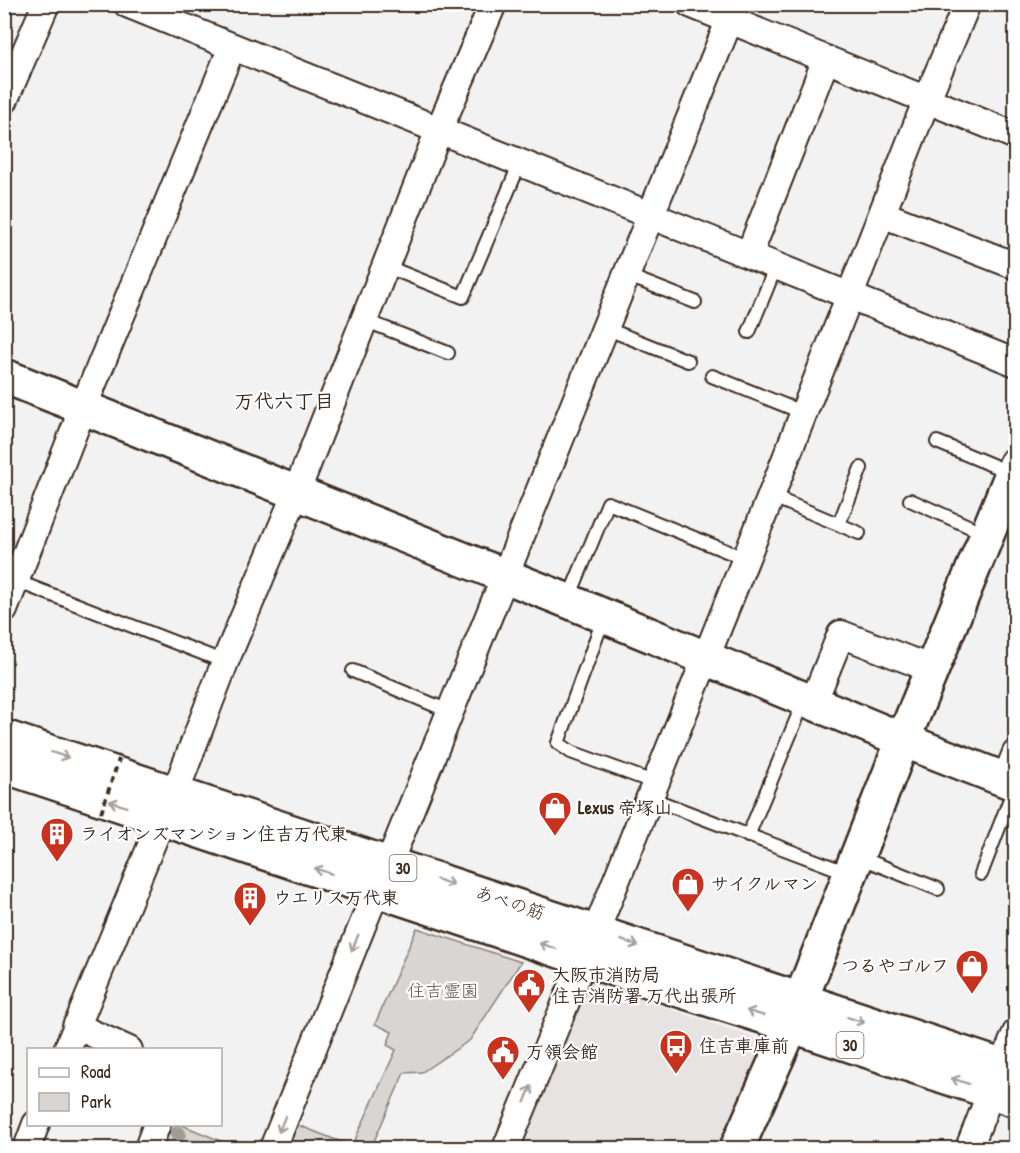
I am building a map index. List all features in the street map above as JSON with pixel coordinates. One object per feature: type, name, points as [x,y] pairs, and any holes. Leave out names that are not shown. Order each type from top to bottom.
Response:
[{"type":"street","points":[[4,101],[46,4]]},
{"type":"street","points":[[127,4],[1016,363]]},
{"type":"street","points":[[68,1048],[296,493],[439,130],[493,4]]},
{"type":"street","points":[[690,4],[733,12],[826,59],[1016,136]]},
{"type":"street","points":[[506,1149],[707,658],[927,99],[967,4]]},
{"type":"street","points":[[273,1149],[733,12]]},
{"type":"street","points":[[4,610],[83,408],[232,46]]},
{"type":"street","points":[[749,255],[826,59]]},
{"type":"street","points":[[882,214],[1016,266]]},
{"type":"street","points":[[4,376],[568,601],[903,740],[1013,776]]},
{"type":"street","points":[[737,1149],[795,1013],[987,534],[1012,482]]},
{"type":"street","points":[[809,701],[841,634],[932,669]]},
{"type":"street","name":"あべの筋","points":[[4,737],[168,806]]},
{"type":"street","name":"あべの筋","points":[[4,766],[168,806],[1006,1082]]},
{"type":"street","points":[[76,1026],[125,1048]]},
{"type":"street","points":[[969,1149],[1006,1082],[1016,1033]]},
{"type":"street","points":[[27,1149],[36,1126]]},
{"type":"street","points":[[148,1149],[157,1126]]},
{"type":"lane","points":[[385,266],[463,297],[520,162]]},
{"type":"lane","points":[[748,332],[776,267]]},
{"type":"lane","points":[[626,275],[695,302]]},
{"type":"lane","points":[[364,320],[448,353]]},
{"type":"lane","points":[[605,328],[688,361]]},
{"type":"lane","points":[[712,376],[804,413]]},
{"type":"lane","points":[[937,442],[1012,482]]},
{"type":"lane","points":[[839,524],[861,468]]},
{"type":"lane","points":[[771,496],[859,533]]},
{"type":"lane","points":[[910,500],[987,534]]},
{"type":"lane","points":[[568,601],[608,503],[746,559]]},
{"type":"lane","points":[[16,581],[225,662]]},
{"type":"lane","points":[[605,616],[558,743],[571,752],[748,836],[938,889]]},
{"type":"lane","points":[[353,671],[451,712]]},
{"type":"lane","points":[[748,836],[809,701]]},
{"type":"lane","points":[[981,874],[1013,776]]},
{"type":"path","points":[[101,813],[119,759]]},
{"type":"shaded area","points":[[587,981],[765,1041],[722,1148],[523,1148]]},
{"type":"green space","name":"住吉霊園","points":[[417,928],[521,962],[470,1040],[422,1072],[404,1073],[371,1148],[285,1148],[295,1124],[352,1146],[396,1050],[387,1045],[392,1032],[375,1024]]},
{"type":"green space","points":[[164,1126],[184,1126],[238,1148],[156,1148]]},
{"type":"place","name":"Lexus 帝塚山","points":[[555,837]]},
{"type":"place","name":"ライオンズマンション住吉万代東","points":[[57,863]]},
{"type":"place","name":"サイクルマン","points":[[688,913]]},
{"type":"place","name":"ウエリス万代東","points":[[250,927]]},
{"type":"place","name":"つるやゴルフ","points":[[972,995]]},
{"type":"place","name":"大阪市消防局 住吉消防署 万代出張所","points":[[529,1014]]},
{"type":"place","name":"住吉車庫前","points":[[676,1075]]},
{"type":"place","name":"万領会館","points":[[503,1081]]},
{"type":"district","name":"万代六丁目","points":[[284,401]]}]
